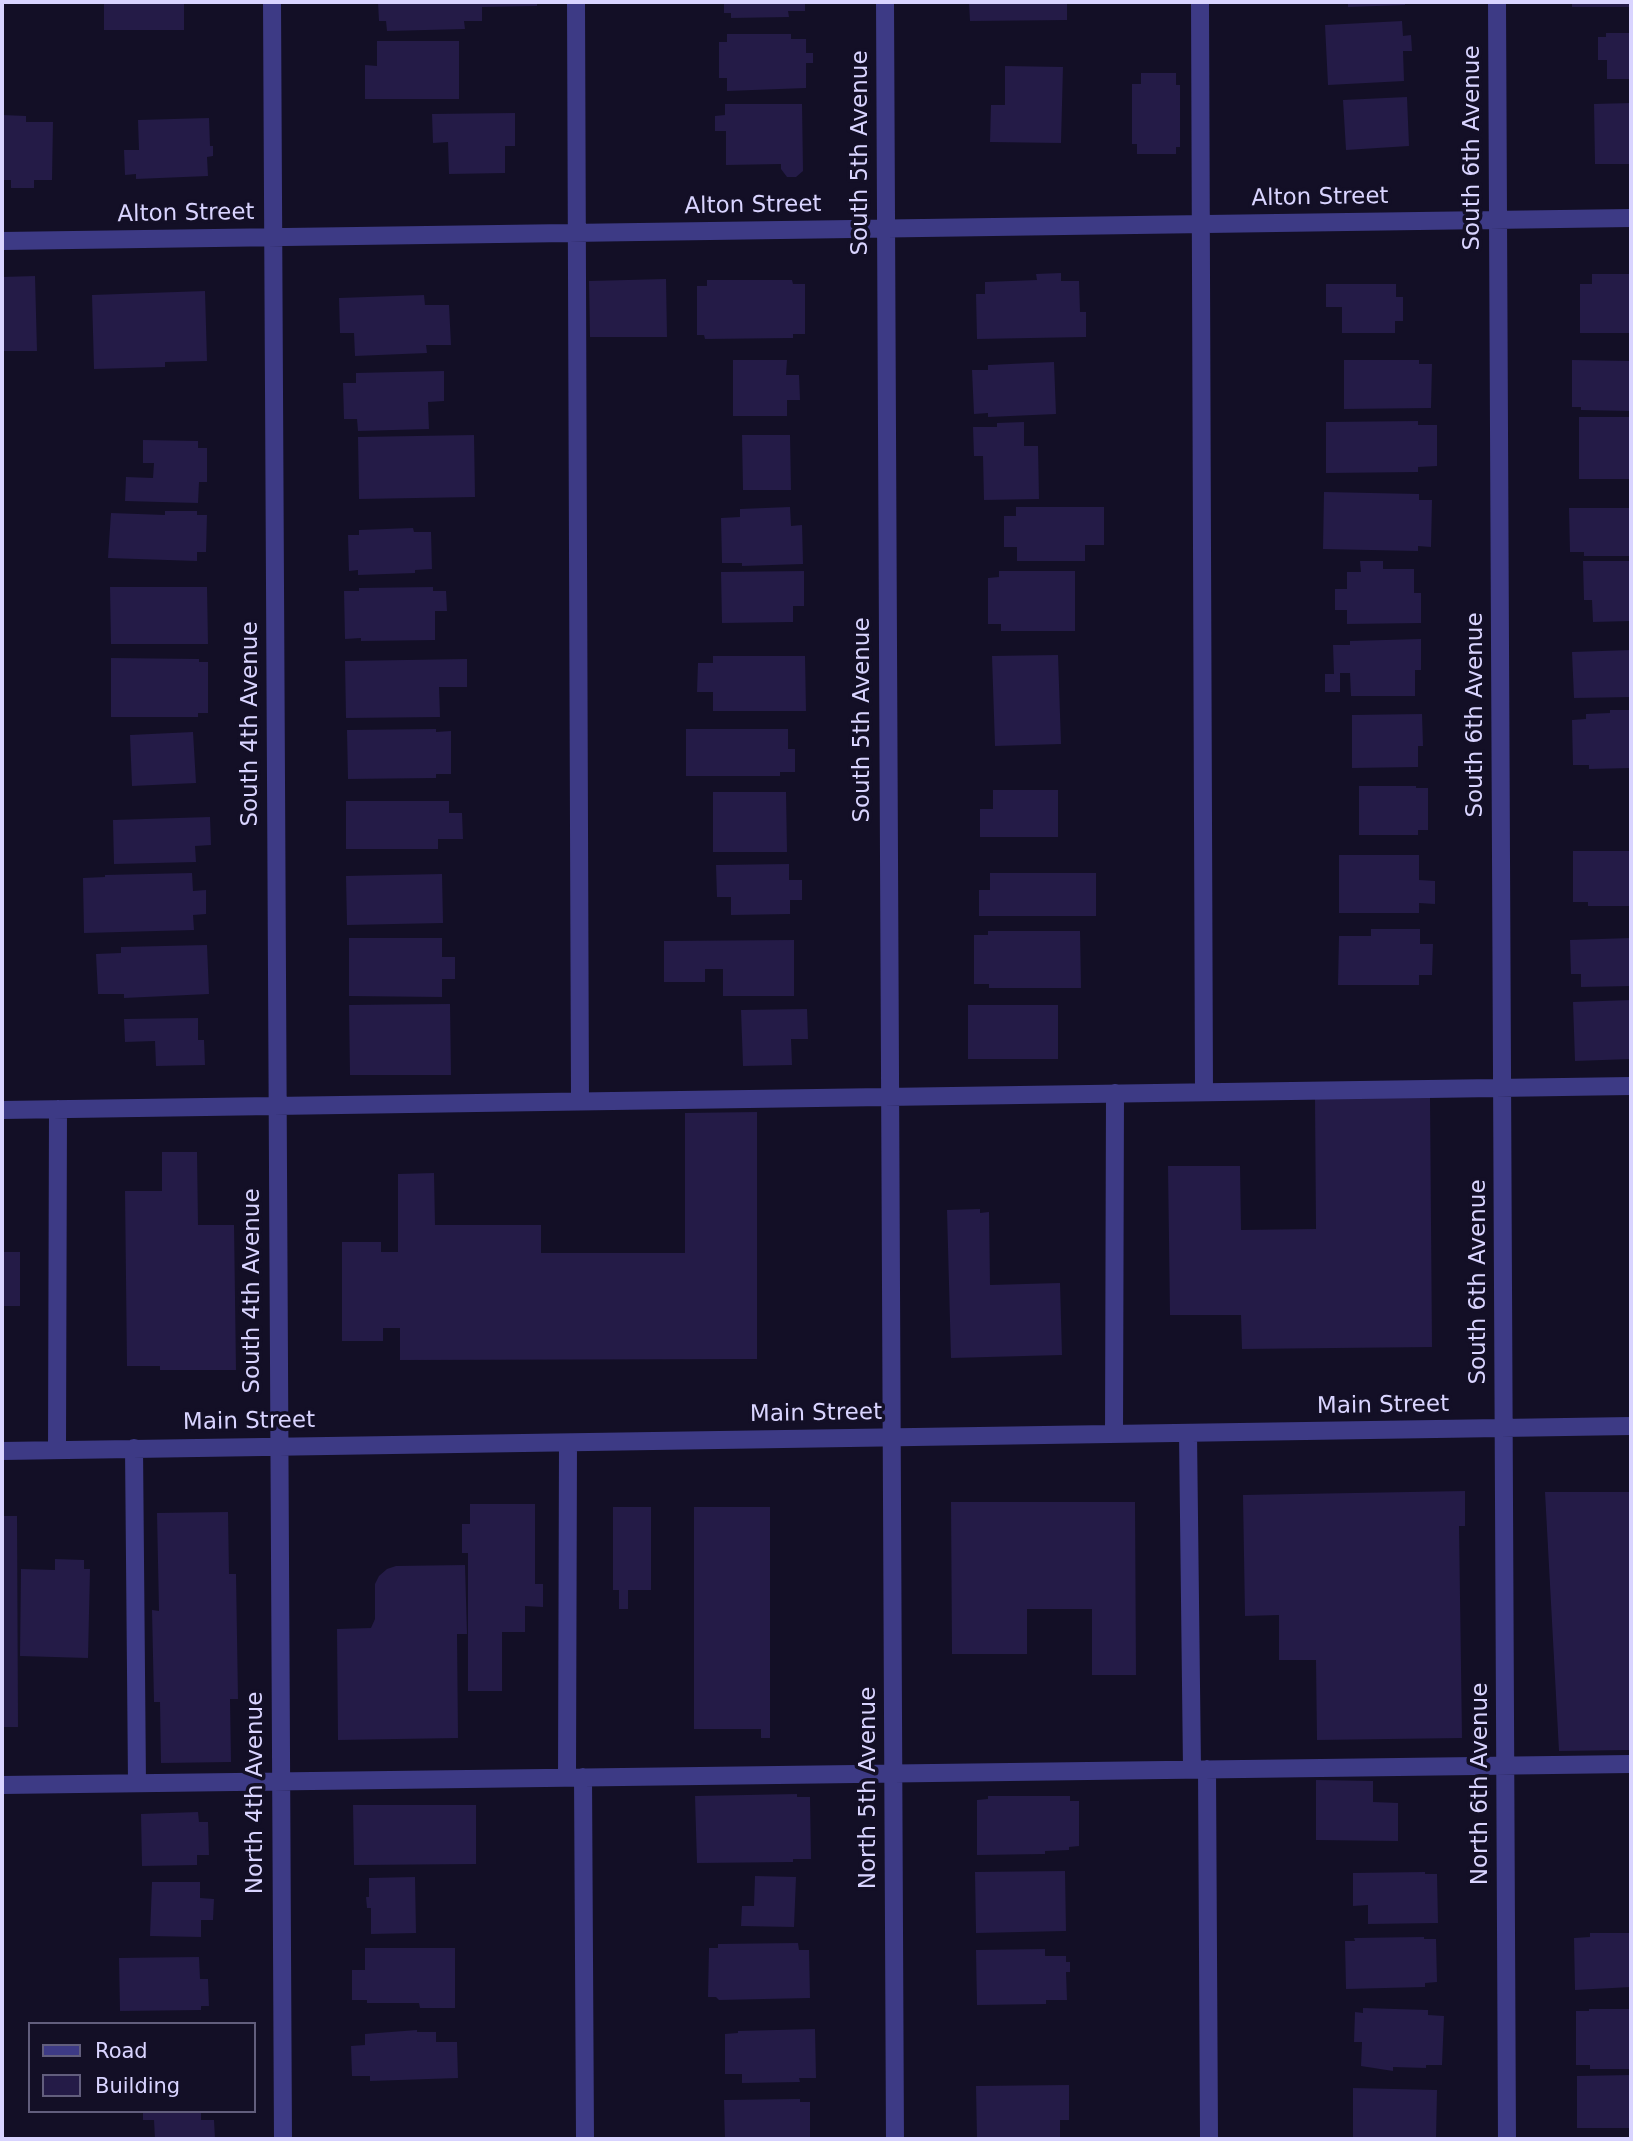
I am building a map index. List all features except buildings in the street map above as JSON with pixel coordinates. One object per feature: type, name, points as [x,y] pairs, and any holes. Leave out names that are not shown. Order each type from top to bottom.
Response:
[{"type":"street","name":"South 4th Avenue","points":[[272,2],[278,1446]]},
{"type":"street","points":[[576,2],[580,1101]]},
{"type":"street","name":"South 5th Avenue","points":[[885,2],[892,1437]]},
{"type":"street","points":[[1200,2],[1204,1092]]},
{"type":"street","name":"South 6th Avenue","points":[[1497,2],[1504,1429]]},
{"type":"street","name":"Alton Street","points":[[2,241],[1631,218]]},
{"type":"street","points":[[2,1110],[1631,1086]]},
{"type":"street","points":[[1114,1434],[1115,1093]]},
{"type":"street","points":[[57,1450],[58,1109]]},
{"type":"street","name":"Main Street","points":[[2,1451],[1631,1426]]},
{"type":"street","name":"North 6th Avenue","points":[[1504,1429],[1507,2139]]},
{"type":"street","points":[[1188,1433],[1209,2139]]},
{"type":"street","name":"North 5th Avenue","points":[[892,1437],[894,2139]]},
{"type":"street","points":[[568,1443],[584,2139]]},
{"type":"street","name":"North 4th Avenue","points":[[278,1446],[283,2139]]},
{"type":"street","points":[[134,1448],[136,1783]]},
{"type":"street","points":[[2,1785],[1631,1764]]}]
